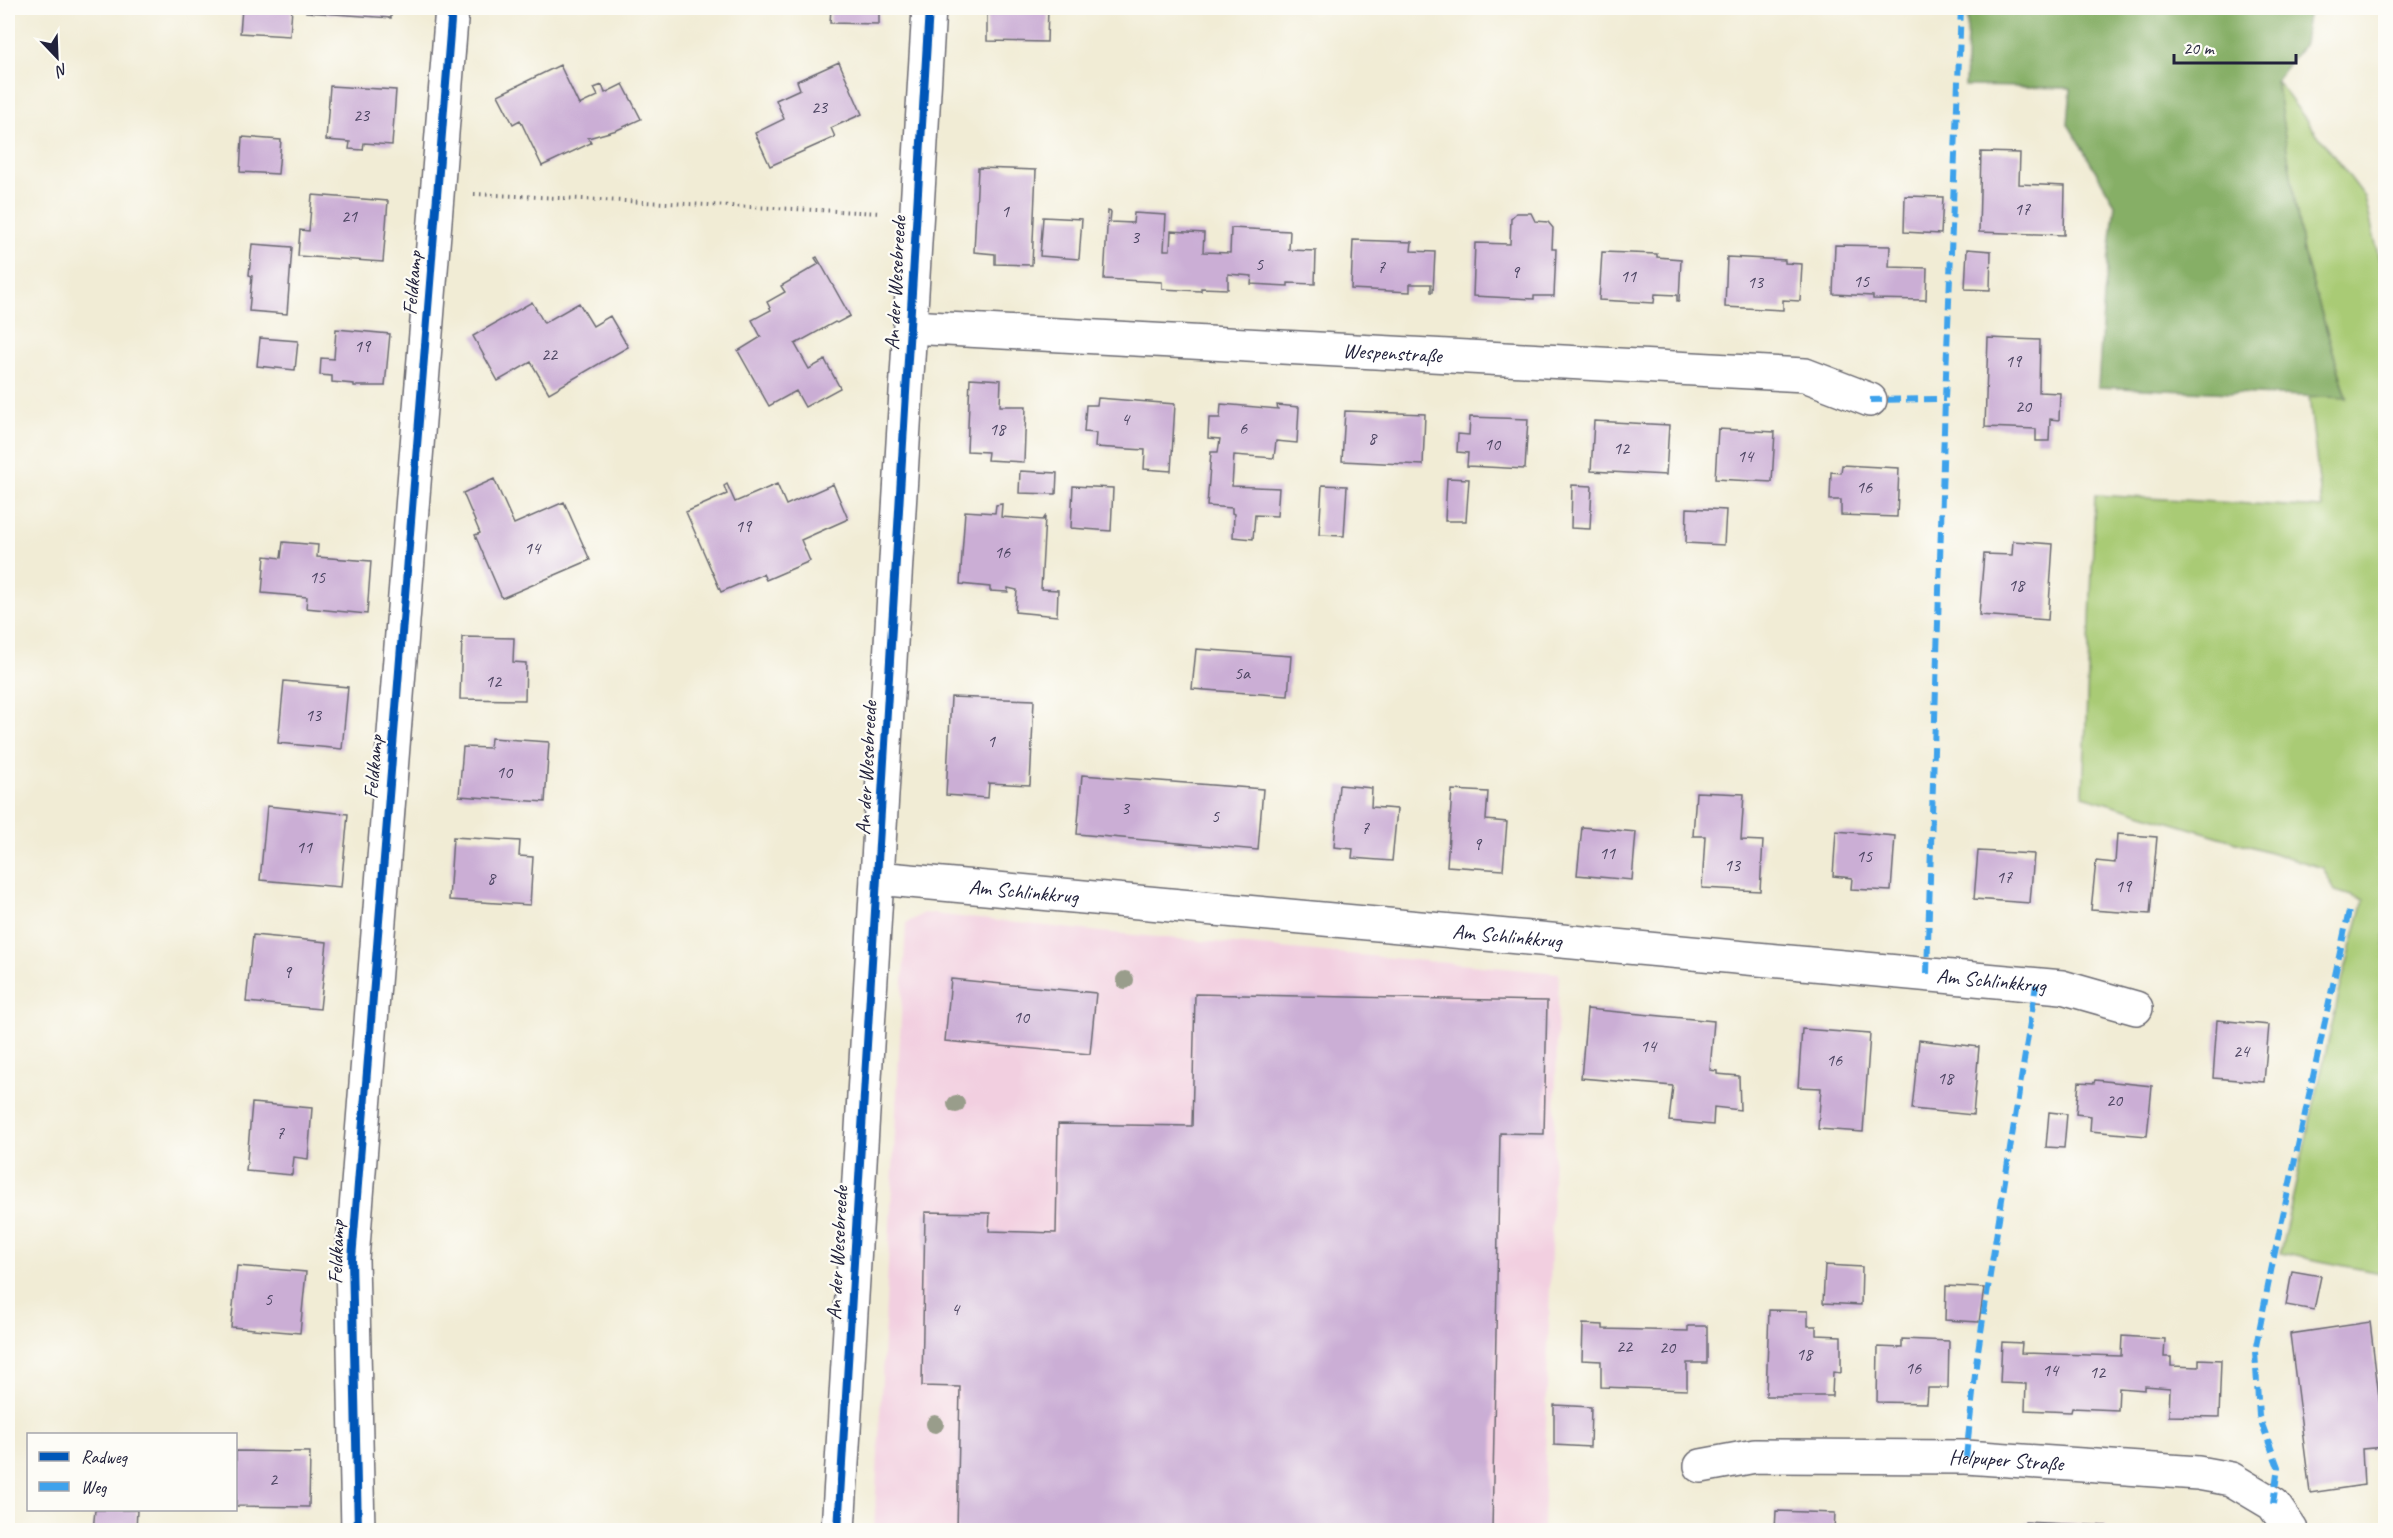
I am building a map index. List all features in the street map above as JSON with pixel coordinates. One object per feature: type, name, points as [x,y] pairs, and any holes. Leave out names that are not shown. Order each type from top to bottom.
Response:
[{"type":"street","name":"Feldkamp","points":[[358,1530],[352,1259],[452,8]]},
{"type":"street","name":"An der Wesebreede","points":[[838,1530],[929,8]]},
{"type":"street","name":"Wespenstraße","points":[[910,327],[1805,375],[1870,400]]},
{"type":"street","name":"Am Schlinkkrug","points":[[877,878],[2062,987],[2136,1008]]},
{"type":"street","name":"Helpuper Straße","points":[[1701,1466],[1755,1456],[1966,1457],[2198,1473],[2231,1479],[2273,1504],[2290,1530]]},
{"type":"path","points":[[437,192],[917,215]]},
{"type":"shaded area","points":[[924,913],[1101,932],[1559,973],[1543,1530],[874,1530],[906,923]]},
{"type":"green space","points":[[1968,8],[2309,8],[2304,44],[2276,80],[2303,252],[2347,398],[2098,387],[2104,296],[2115,204],[2068,124],[2071,88],[1965,86]]},
{"type":"green space","points":[[2276,80],[2365,197],[2385,285],[2385,1274],[2280,1253],[2342,981],[2364,900],[2335,891],[2323,868],[2083,796],[2095,495],[2322,508],[2309,396],[2347,397],[2303,252]]},
{"type":"building","points":[[242,8],[292,8],[290,36],[240,33]]},
{"type":"building","points":[[306,8],[391,8],[391,18],[306,12]]},
{"type":"building","points":[[831,8],[879,8],[879,24],[830,23]]},
{"type":"building","points":[[987,8],[1048,8],[1047,42],[987,41]]},
{"type":"building","points":[[839,62],[862,114],[831,128],[835,137],[770,166],[755,133],[784,119],[776,100],[800,89],[797,81]]},
{"type":"building","points":[[560,65],[579,105],[598,96],[594,88],[602,85],[605,93],[623,84],[641,119],[617,130],[588,138],[591,143],[542,166],[520,120],[513,124],[498,95]]},
{"type":"building","points":[[330,86],[396,90],[392,145],[364,143],[363,150],[349,149],[350,142],[326,140]]},
{"type":"building","points":[[242,137],[281,140],[278,174],[240,172]]},
{"type":"building","points":[[1981,152],[2020,153],[2019,184],[2065,186],[2064,235],[1979,232]]},
{"type":"building","points":[[978,168],[1036,170],[1032,265],[995,264],[995,254],[974,252]]},
{"type":"building","points":[[312,195],[388,201],[383,262],[298,256],[300,230],[309,231]]},
{"type":"building","points":[[1905,196],[1943,197],[1941,234],[1904,232]]},
{"type":"building","points":[[1108,211],[1111,212],[1110,222],[1133,223],[1134,213],[1166,215],[1164,250],[1170,250],[1171,231],[1204,233],[1203,252],[1230,253],[1231,228],[1290,231],[1289,250],[1316,251],[1315,284],[1288,283],[1288,286],[1251,284],[1252,276],[1228,274],[1228,289],[1201,288],[1201,291],[1162,289],[1162,282],[1104,279]]},
{"type":"building","points":[[1516,213],[1531,213],[1535,221],[1548,222],[1553,228],[1552,249],[1556,249],[1554,296],[1534,296],[1534,299],[1473,296],[1475,243],[1510,244],[1511,218]]},
{"type":"building","points":[[1043,217],[1082,219],[1079,259],[1040,256]]},
{"type":"building","points":[[1353,240],[1412,242],[1411,251],[1435,252],[1433,292],[1431,292],[1431,284],[1410,284],[1410,292],[1351,289]]},
{"type":"building","points":[[252,244],[292,247],[287,314],[249,311]]},
{"type":"building","points":[[1835,245],[1890,246],[1889,267],[1927,268],[1926,300],[1873,299],[1873,296],[1833,294]]},
{"type":"building","points":[[1967,249],[1991,251],[1990,290],[1965,289]]},
{"type":"building","points":[[1602,252],[1657,254],[1657,257],[1681,259],[1679,301],[1677,301],[1677,295],[1655,294],[1654,303],[1599,300]]},
{"type":"building","points":[[817,257],[850,316],[795,344],[809,369],[825,360],[840,388],[805,407],[796,391],[769,406],[738,351],[761,337],[752,320],[771,310],[767,302],[785,292],[781,286],[819,264],[815,258]]},
{"type":"building","points":[[1727,257],[1785,260],[1785,263],[1802,264],[1800,301],[1783,300],[1783,310],[1725,307]]},
{"type":"building","points":[[532,302],[544,323],[579,303],[593,326],[610,316],[628,347],[549,393],[531,362],[498,381],[473,336]]},
{"type":"building","points":[[336,329],[390,334],[385,386],[354,386],[354,384],[332,382],[332,376],[320,375],[321,358],[334,359]]},
{"type":"building","points":[[260,338],[298,341],[295,370],[257,366]]},
{"type":"building","points":[[1988,338],[2040,340],[2039,392],[2060,393],[2059,420],[2050,419],[2049,441],[2036,441],[2036,429],[1985,427]]},
{"type":"building","points":[[970,378],[1001,380],[1000,406],[1026,406],[1024,462],[987,460],[988,452],[967,451]]},
{"type":"building","points":[[1098,398],[1175,404],[1171,471],[1144,469],[1145,450],[1095,447],[1096,433],[1084,432],[1086,405],[1097,405]]},
{"type":"building","points":[[1221,404],[1278,409],[1277,405],[1299,407],[1297,443],[1276,441],[1274,458],[1234,455],[1232,486],[1279,488],[1277,516],[1255,515],[1253,539],[1233,537],[1232,508],[1207,506],[1211,452],[1218,452],[1220,439],[1208,438],[1209,418],[1220,418]]},
{"type":"building","points":[[1345,411],[1425,414],[1423,465],[1342,461]]},
{"type":"building","points":[[1470,417],[1528,419],[1525,469],[1467,466],[1468,453],[1457,452],[1458,434],[1469,435]]},
{"type":"building","points":[[1594,421],[1669,425],[1666,475],[1591,471]]},
{"type":"building","points":[[1718,429],[1775,432],[1772,482],[1715,479]]},
{"type":"building","points":[[1842,465],[1899,468],[1897,517],[1841,515],[1841,500],[1830,500],[1831,472],[1841,473]]},
{"type":"building","points":[[1020,471],[1057,473],[1056,494],[1019,493]]},
{"type":"building","points":[[1447,478],[1469,479],[1466,521],[1445,521]]},
{"type":"building","points":[[494,479],[514,524],[564,502],[590,560],[502,598],[475,535],[480,533],[463,493]]},
{"type":"building","points":[[727,484],[735,502],[777,484],[786,505],[833,484],[848,519],[801,540],[810,561],[766,580],[763,574],[721,592],[686,512],[727,494],[724,486]]},
{"type":"building","points":[[1322,485],[1347,486],[1344,536],[1319,535]]},
{"type":"building","points":[[1572,485],[1592,486],[1590,529],[1571,528]]},
{"type":"building","points":[[1073,486],[1113,488],[1111,531],[1071,528]]},
{"type":"building","points":[[1002,504],[1001,517],[1043,520],[1045,517],[1041,589],[1058,590],[1057,616],[1015,612],[1017,590],[1008,588],[1008,592],[990,591],[990,587],[960,584],[965,511],[995,513],[996,505]]},
{"type":"building","points":[[1687,508],[1726,510],[1724,545],[1686,543]]},
{"type":"building","points":[[2013,541],[2053,544],[2048,620],[1979,615],[1984,554],[2012,555]]},
{"type":"building","points":[[283,542],[318,545],[317,557],[371,561],[367,614],[306,608],[307,597],[262,593],[265,556],[281,558]]},
{"type":"building","points":[[462,637],[514,638],[513,662],[526,663],[525,700],[460,699]]},
{"type":"building","points":[[1196,649],[1291,656],[1288,696],[1192,689]]},
{"type":"building","points":[[284,681],[348,687],[342,749],[278,743]]},
{"type":"building","points":[[951,697],[1034,700],[1030,785],[989,783],[988,798],[946,795]]},
{"type":"building","points":[[491,738],[549,742],[545,802],[459,796],[463,747],[490,748]]},
{"type":"building","points":[[1082,775],[1263,789],[1258,850],[1077,834]]},
{"type":"building","points":[[1339,785],[1372,788],[1371,807],[1397,809],[1392,861],[1352,858],[1353,849],[1334,847]]},
{"type":"building","points":[[1452,790],[1488,792],[1486,820],[1507,822],[1503,870],[1447,866]]},
{"type":"building","points":[[1696,792],[1744,794],[1741,840],[1763,841],[1760,891],[1702,888],[1705,836],[1693,836]]},
{"type":"building","points":[[267,806],[348,814],[341,887],[260,880]]},
{"type":"building","points":[[1582,827],[1636,832],[1632,880],[1577,875]]},
{"type":"building","points":[[1836,831],[1895,836],[1891,891],[1851,889],[1852,878],[1833,876]]},
{"type":"building","points":[[2117,834],[2157,837],[2150,914],[2091,910],[2096,861],[2115,863]]},
{"type":"building","points":[[453,837],[520,841],[519,856],[533,857],[530,905],[449,900]]},
{"type":"building","points":[[1978,851],[2034,854],[2030,903],[1974,899]]},
{"type":"building","points":[[253,935],[327,942],[320,1009],[246,1002]]},
{"type":"building","points":[[951,979],[1096,993],[1090,1054],[945,1041]]},
{"type":"building","points":[[1195,994],[1547,1001],[1544,1134],[1500,1133],[1492,1530],[957,1530],[960,1387],[922,1386],[925,1212],[990,1213],[989,1231],[1056,1233],[1058,1124],[1192,1126]]},
{"type":"building","points":[[1587,1009],[1714,1021],[1710,1070],[1717,1071],[1717,1074],[1739,1076],[1740,1110],[1714,1107],[1713,1125],[1669,1121],[1673,1086],[1581,1078]]},
{"type":"building","points":[[2217,1020],[2269,1025],[2264,1082],[2213,1078]]},
{"type":"building","points":[[1802,1029],[1870,1034],[1863,1132],[1818,1129],[1821,1088],[1798,1087]]},
{"type":"building","points":[[1919,1040],[1979,1047],[1973,1115],[1912,1109]]},
{"type":"building","points":[[2095,1080],[2152,1086],[2147,1136],[2090,1131],[2091,1116],[2076,1114],[2079,1082],[2094,1083]]},
{"type":"building","points":[[252,1103],[312,1108],[308,1159],[294,1157],[292,1175],[246,1171]]},
{"type":"building","points":[[2049,1112],[2067,1114],[2064,1148],[2046,1147]]},
{"type":"building","points":[[1825,1265],[1862,1267],[1861,1305],[1823,1303]]},
{"type":"building","points":[[237,1266],[306,1272],[300,1333],[231,1327]]},
{"type":"building","points":[[2292,1271],[2321,1276],[2314,1310],[2286,1305]]},
{"type":"building","points":[[1946,1286],[1984,1288],[1979,1322],[1945,1320]]},
{"type":"building","points":[[1769,1310],[1808,1311],[1808,1326],[1816,1326],[1816,1335],[1841,1336],[1841,1373],[1833,1372],[1832,1396],[1766,1396]]},
{"type":"building","points":[[2370,1322],[2385,1447],[2362,1449],[2364,1485],[2310,1493],[2290,1334]]},
{"type":"building","points":[[1583,1324],[1603,1325],[1603,1329],[1688,1331],[1688,1326],[1707,1326],[1707,1363],[1687,1363],[1687,1390],[1601,1387],[1601,1361],[1582,1360]]},
{"type":"building","points":[[2122,1336],[2165,1339],[2164,1357],[2171,1357],[2171,1366],[2199,1367],[2199,1359],[2221,1360],[2219,1417],[2169,1416],[2170,1388],[2145,1386],[2145,1390],[2119,1388],[2118,1410],[2072,1408],[2071,1412],[2025,1410],[2026,1384],[2000,1383],[2002,1342],[2022,1343],[2021,1353],[2121,1356]]},
{"type":"building","points":[[1902,1339],[1949,1341],[1948,1388],[1928,1388],[1927,1403],[1877,1402],[1878,1347],[1902,1348]]},
{"type":"building","points":[[1554,1405],[1591,1407],[1590,1447],[1554,1445]]},
{"type":"building","points":[[237,1451],[310,1452],[309,1507],[237,1506]]},
{"type":"building","points":[[95,1511],[137,1511],[136,1530],[93,1530]]},
{"type":"building","points":[[1776,1511],[1835,1513],[1834,1530],[1775,1530]]},
{"type":"building","points":[[2025,1522],[2106,1526],[2105,1530],[2024,1530]]},
{"type":"marked path","points":[[1927,974],[1945,399],[1961,8]]},
{"type":"marked path","points":[[1870,400],[1945,399]]},
{"type":"marked path","points":[[2273,1504],[2278,1467],[2259,1416],[2255,1351],[2350,906]]},
{"type":"marked path","points":[[1966,1457],[1977,1357],[2036,985]]},
{"type":"cycle path","points":[[358,1530],[352,1259],[452,8]]},
{"type":"cycle path","points":[[838,1530],[929,8]]}]
